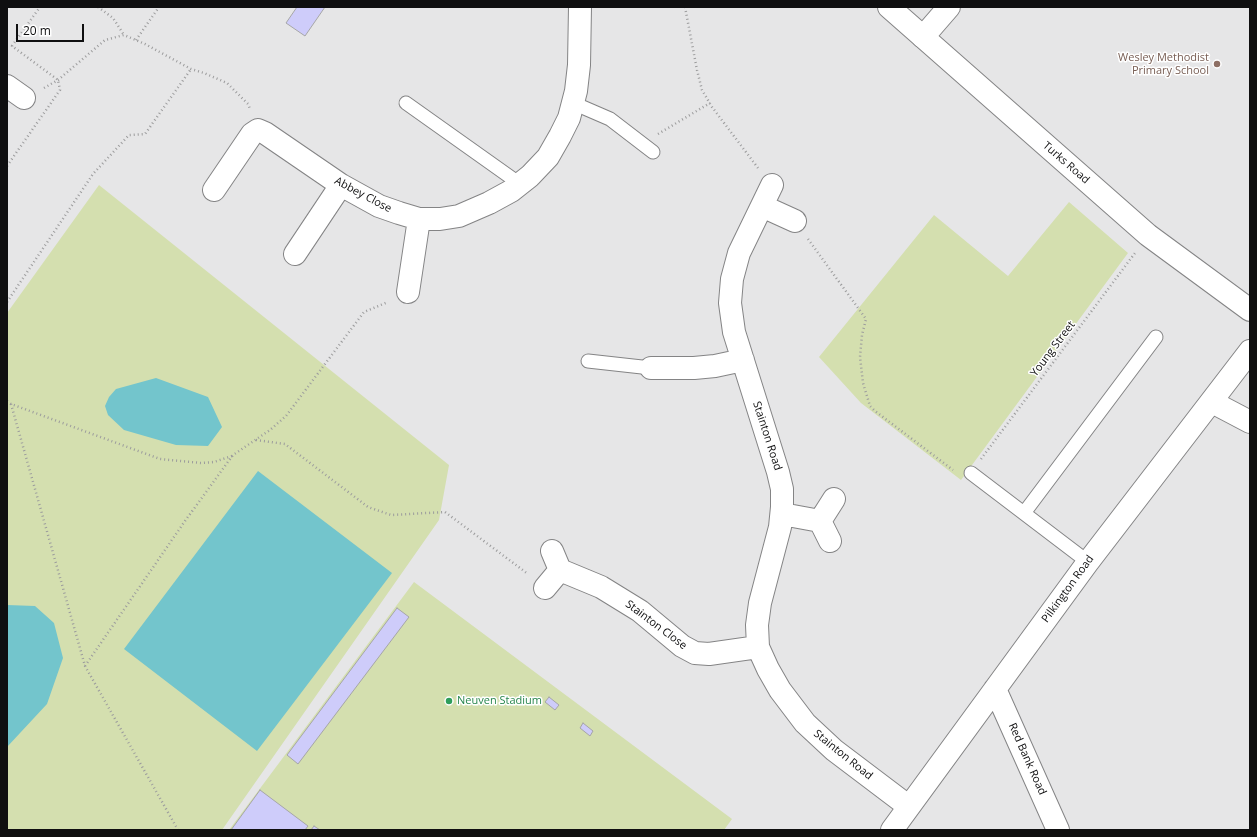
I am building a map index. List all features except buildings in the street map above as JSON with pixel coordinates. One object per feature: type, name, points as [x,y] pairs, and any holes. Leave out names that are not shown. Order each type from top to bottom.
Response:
[{"type":"street","name":"Abbey Close","points":[[258,130],[265,133],[341,185],[379,206],[420,219],[440,219],[459,216],[489,203],[511,191],[530,176],[548,157],[566,124],[576,90],[579,65],[580,7]]},
{"type":"street","name":"Turks Road","points":[[888,7],[1148,235],[1250,310]]},
{"type":"street","points":[[922,37],[949,7]]},
{"type":"street","points":[[214,190],[252,134],[258,130]]},
{"type":"street","points":[[295,254],[341,185]]},
{"type":"street","name":"Stainton Road","points":[[772,186],[739,252],[732,279],[730,303],[734,332],[782,489],[782,514],[780,527],[760,604],[757,625],[758,648],[780,690],[805,723],[834,750],[908,806]]},
{"type":"street","points":[[762,206],[794,221]]},
{"type":"street","points":[[408,292],[420,219]]},
{"type":"street","name":"Pilkington Road","points":[[892,830],[908,806],[1088,562],[1250,351]]},
{"type":"street","points":[[651,368],[691,376],[715,366],[742,360]]},
{"type":"street","points":[[1212,402],[1250,422]]},
{"type":"street","points":[[820,521],[834,499]]},
{"type":"street","points":[[782,514],[820,521]]},
{"type":"street","points":[[820,521],[830,541]]},
{"type":"street","name":"Stainton Close","points":[[545,588],[556,561],[640,611],[682,646],[695,653],[709,654],[758,648]]},
{"type":"street","name":"Red Bank Road","points":[[995,689],[1058,830]]},
{"type":"lane","points":[[406,103],[520,184]]},
{"type":"lane","points":[[573,103],[610,119],[653,152]]},
{"type":"lane","points":[[1024,513],[1156,337]]},
{"type":"lane","points":[[588,361],[651,368]]},
{"type":"lane","points":[[971,473],[1088,562]]},
{"type":"path","points":[[98,7],[113,18],[124,35],[191,69],[227,83],[248,104],[258,130]]},
{"type":"path","points":[[136,40],[159,7]]},
{"type":"path","points":[[685,7],[702,90],[772,186]]},
{"type":"path","points":[[16,92],[58,80],[105,40],[124,35]]},
{"type":"path","points":[[7,302],[93,174],[129,136],[145,134],[191,69]]},
{"type":"path","points":[[642,144],[710,103]]},
{"type":"path","points":[[794,221],[866,319],[862,336],[860,357],[863,383],[870,406],[874,411],[966,479],[971,473]]},
{"type":"path","name":"Young Street","points":[[971,473],[1148,235]]},
{"type":"path","points":[[7,401],[11,404],[160,458],[201,463],[214,462],[233,455],[270,430],[286,416],[364,312],[408,292]]},
{"type":"path","points":[[11,404],[85,666],[178,830]]},
{"type":"path","points":[[256,440],[285,444],[368,507],[391,515],[445,512],[545,588]]},
{"type":"path","points":[[85,666],[185,521],[233,455]]},
{"type":"green space","points":[[99,185],[449,465],[439,520],[222,830],[7,830],[7,313]]},
{"type":"green space","points":[[1069,202],[1128,253],[961,480],[861,403],[819,357],[934,215],[1008,276]]},
{"type":"green space","name":"Neuven Stadium","points":[[414,582],[732,819],[724,830],[229,830]]},
{"type":"water","points":[[156,378],[208,397],[222,427],[208,446],[176,445],[124,430],[108,415],[105,406],[109,397],[116,389]]},
{"type":"water","points":[[258,471],[392,573],[257,751],[124,649]]},
{"type":"water","points":[[7,605],[35,606],[54,623],[63,658],[47,704],[7,747]]},
{"type":"place","name":"Wesley Methodist Primary School","points":[[1217,64]]},
{"type":"place","name":"Neuven Stadium","points":[[449,701]]}]
